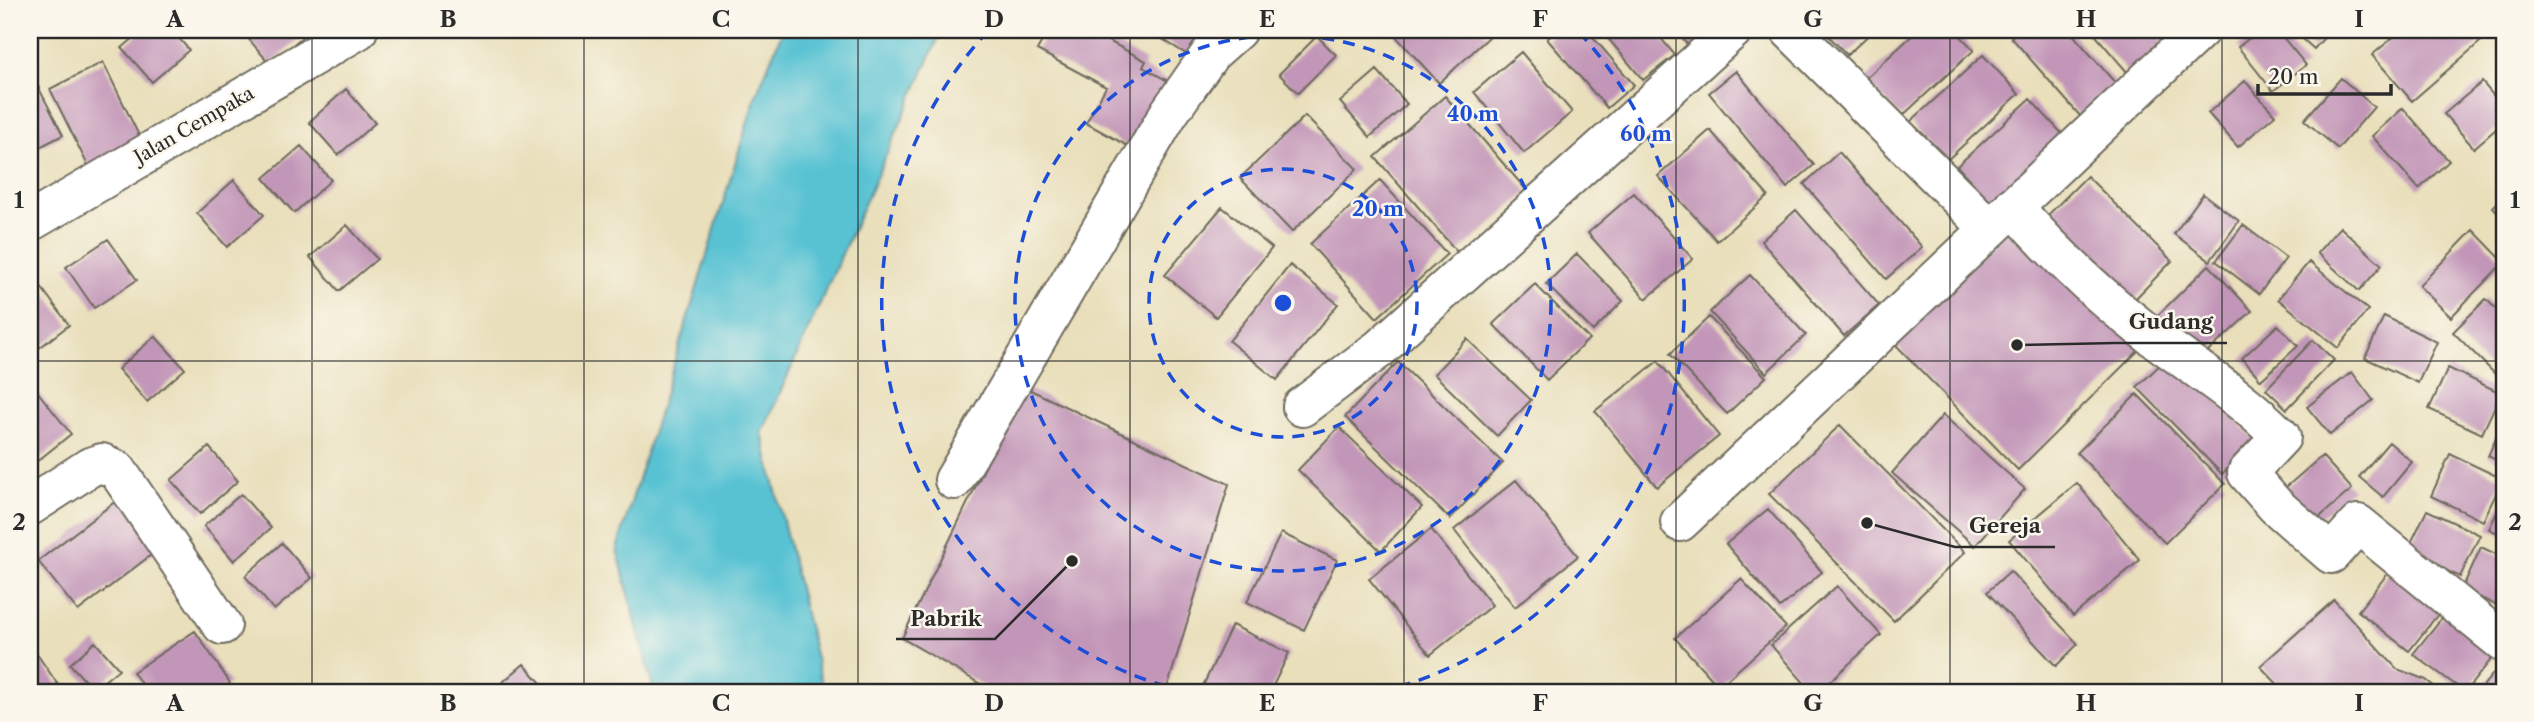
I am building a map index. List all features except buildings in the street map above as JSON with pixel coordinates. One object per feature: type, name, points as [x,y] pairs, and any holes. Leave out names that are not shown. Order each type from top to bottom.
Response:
[{"type":"street","name":"Jalan Cempaka","points":[[30,222],[358,30]]},
{"type":"street","points":[[954,480],[1169,113],[1211,53],[1237,30]]},
{"type":"street","points":[[1302,407],[1379,349],[1733,30]]},
{"type":"street","points":[[1790,30],[2001,216],[2235,397],[2281,437],[2246,473],[2276,506],[2331,554],[2358,524],[2504,643]]},
{"type":"street","points":[[1680,522],[2200,30]]},
{"type":"street","points":[[30,506],[90,467],[102,463],[117,470],[222,625]]},
{"type":"water","points":[[783,30],[942,30],[762,433],[824,692],[654,692],[617,549],[756,95]]},
{"type":"place","name":"Gudang","points":[[2017,345]]},
{"type":"place","name":"Gereja","points":[[1867,523]]},
{"type":"place","name":"Pabrik","points":[[1072,561]]}]
